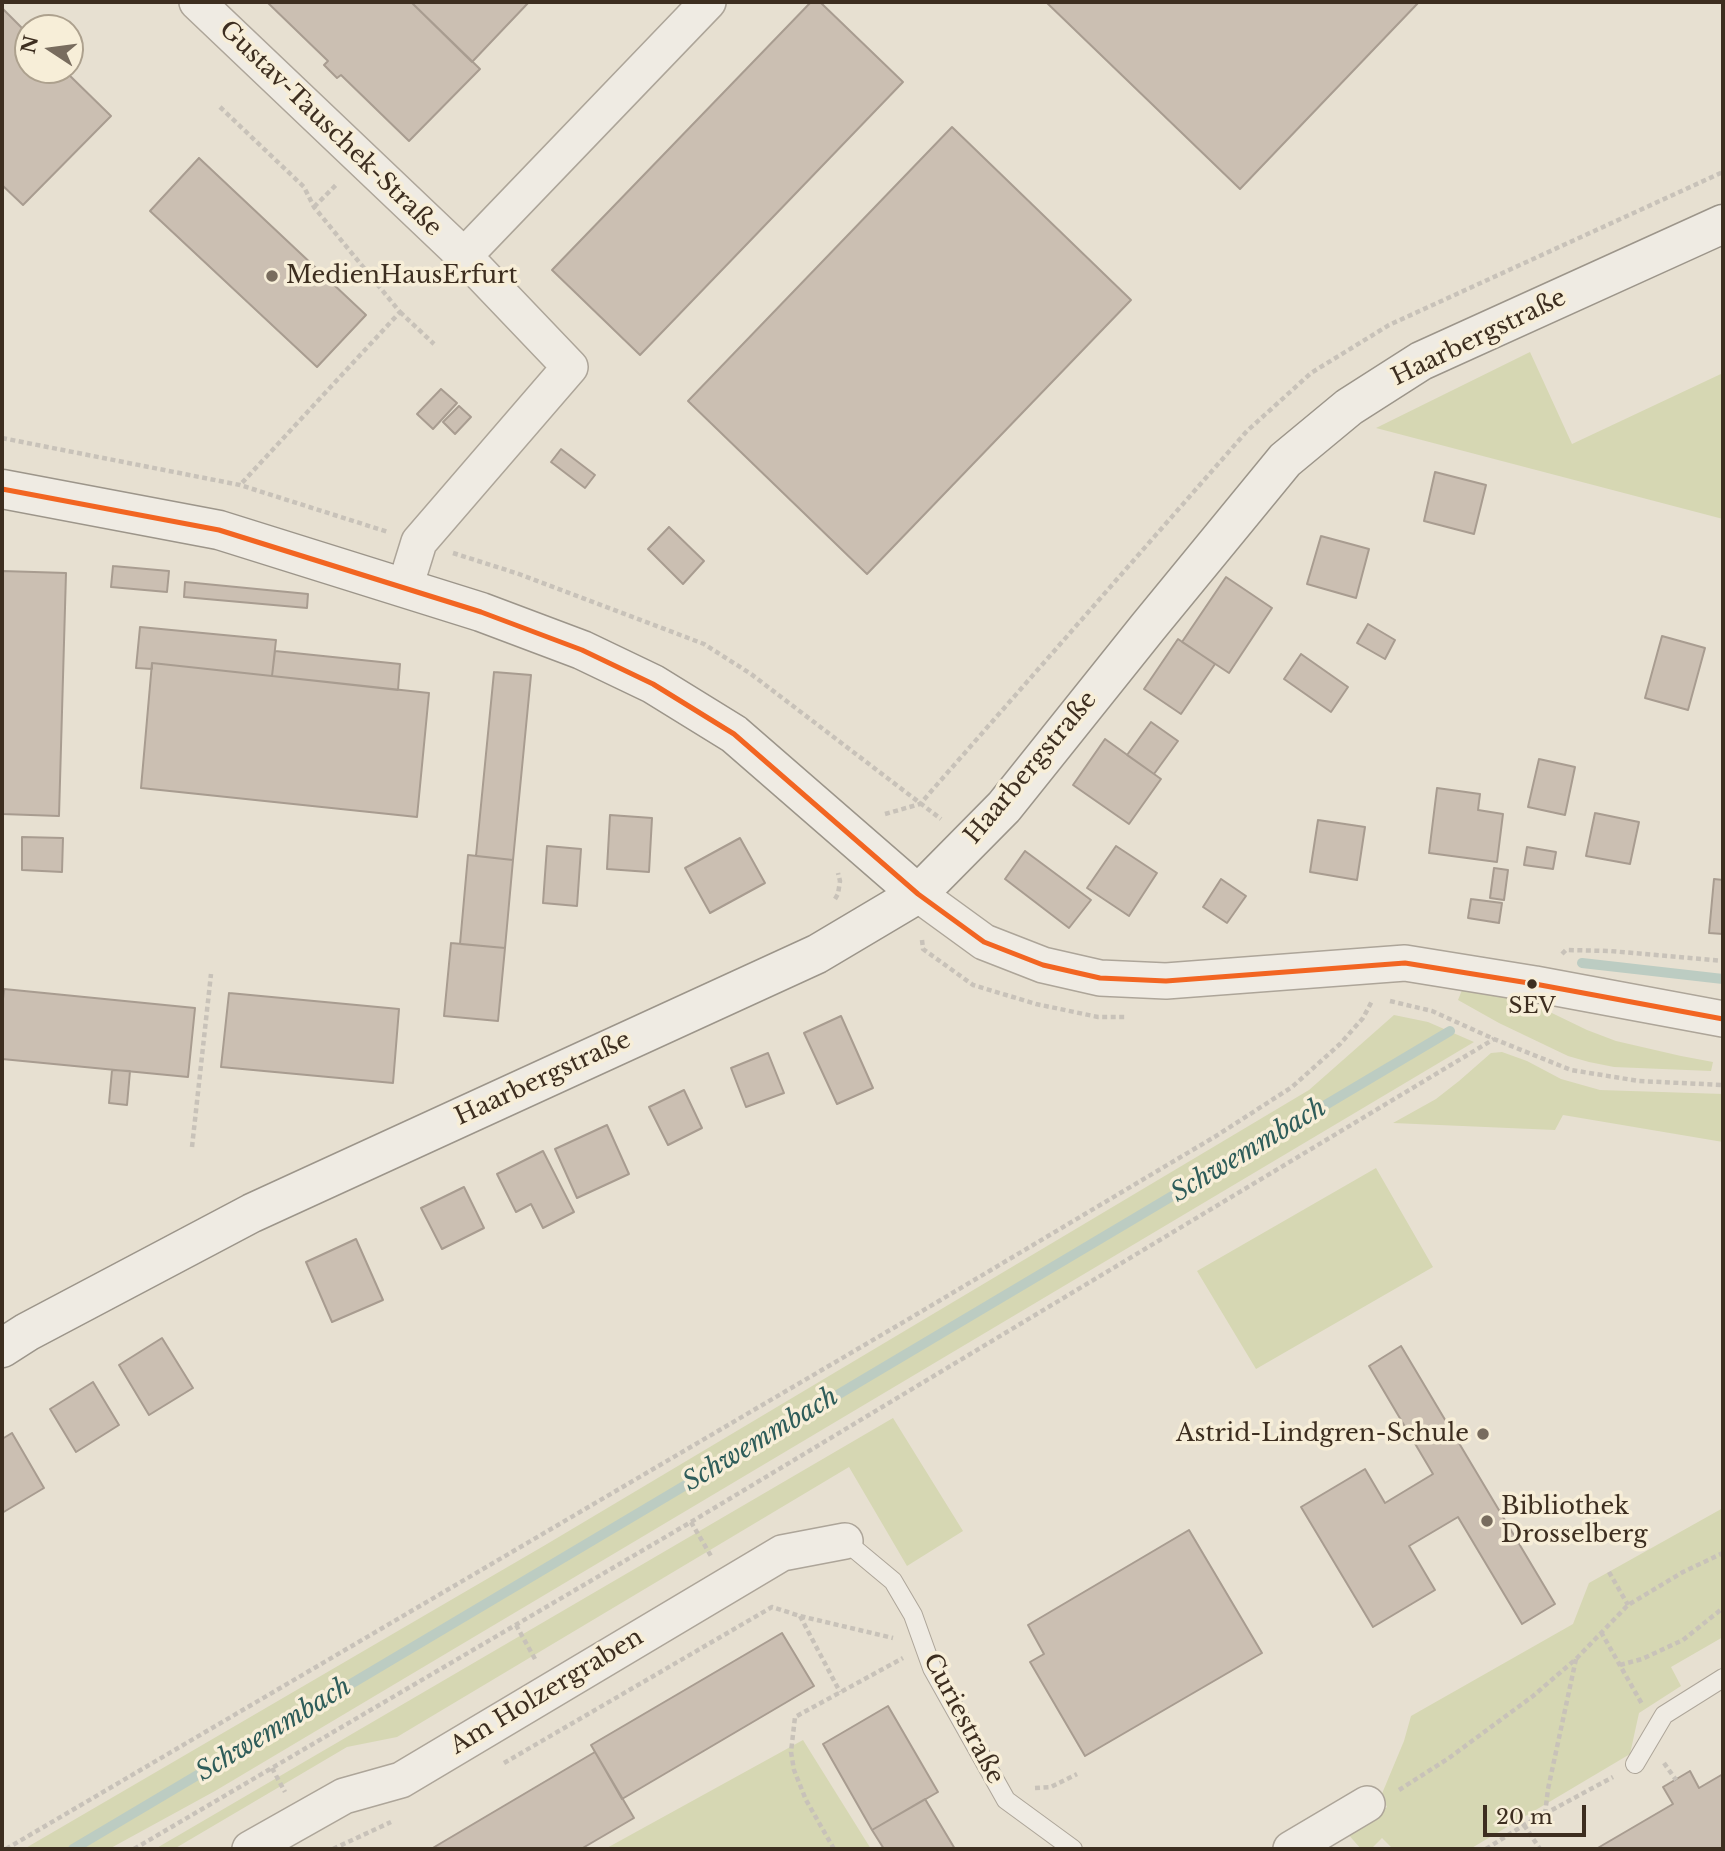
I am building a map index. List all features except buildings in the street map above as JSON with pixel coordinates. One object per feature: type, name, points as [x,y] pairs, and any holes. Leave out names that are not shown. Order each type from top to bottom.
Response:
[{"type":"main road","name":"Haarbergstraße","points":[[2,1348],[27,1332],[252,1213],[817,954],[918,894],[1004,807],[1285,460],[1349,407],[1421,361],[1723,224]]},
{"type":"main road","points":[[2,489],[219,530],[481,612],[582,650],[653,684],[734,734],[918,894]]},
{"type":"street","name":"Gustav-Tauschek-Straße","points":[[197,2],[464,256],[570,367],[419,542],[405,587]]},
{"type":"street","name":"Gustav-Tauschek-Straße","points":[[464,256],[708,2]]},
{"type":"street","points":[[918,894],[984,942],[1043,965],[1100,978],[1166,981],[1405,963],[1723,1019]]},
{"type":"street","name":"Am Holzergraben","points":[[250,1849],[344,1796],[401,1780],[782,1553],[845,1541]]},
{"type":"street","points":[[1294,1849],[1367,1804]]},
{"type":"lane","name":"Curiestraße","points":[[845,1541],[893,1581],[913,1615],[932,1668],[1006,1800],[1073,1849]]},
{"type":"lane","points":[[1635,1764],[1664,1716],[1723,1678]]},
{"type":"path","points":[[220,107],[304,187],[314,207],[400,312],[434,344]]},
{"type":"path","points":[[240,485],[400,312]]},
{"type":"path","points":[[885,814],[920,804]]},
{"type":"path","points":[[918,894],[923,949],[973,985],[1036,1004],[1098,1017],[1137,1017]]},
{"type":"path","points":[[1535,984],[1566,950],[1723,961]]},
{"type":"path","points":[[192,1147],[211,974]]},
{"type":"path","points":[[6,1849],[1216,1136],[1292,1087],[1340,1044],[1363,1018],[1374,997],[1361,998]]},
{"type":"path","points":[[1386,1000],[1432,1011],[1571,1070],[1639,1081],[1723,1085]]},
{"type":"path","points":[[134,1849],[691,1522],[1494,1039]]},
{"type":"path","points":[[1367,1804],[1385,1799],[1449,1758],[1533,1696],[1577,1658],[1628,1605],[1683,1572],[1723,1553]]},
{"type":"path","points":[[1609,1572],[1628,1605]]},
{"type":"path","points":[[500,1766],[772,1607],[925,1646]]},
{"type":"path","points":[[1620,1665],[1662,1651],[1683,1640],[1723,1608]]},
{"type":"path","points":[[800,1616],[840,1692]]},
{"type":"path","points":[[1601,1632],[1656,1729]]},
{"type":"path","points":[[834,1849],[806,1800],[794,1770],[791,1752],[795,1717],[925,1646]]},
{"type":"path","points":[[1545,1815],[1548,1789],[1577,1658]]},
{"type":"path","points":[[1486,1849],[1635,1764]]},
{"type":"path","points":[[999,1788],[1051,1787],[1077,1774]]},
{"type":"path","points":[[333,1849],[343,1847],[393,1821]]},
{"type":"path","points":[[1524,1825],[1540,1849]]},
{"type":"green space","points":[[1530,352],[1572,444],[1723,373],[1723,519],[1376,428]]},
{"type":"green space","points":[[1462,990],[1527,1001],[1616,1041],[1713,1062],[1711,1071],[1614,1067],[1568,1056],[1458,1000]]},
{"type":"green space","points":[[1394,1015],[1428,1022],[1474,1042],[215,1791],[109,1849],[24,1849],[547,1544],[1309,1090]]},
{"type":"green space","points":[[1502,1052],[1527,1061],[1561,1079],[1600,1090],[1723,1094],[1723,1142],[1563,1115],[1555,1130],[1393,1123],[1436,1099],[1491,1053]]},
{"type":"green space","points":[[1376,1168],[1433,1267],[1256,1369],[1197,1271]]},
{"type":"green space","points":[[893,1418],[963,1531],[907,1566],[849,1467],[397,1737],[347,1747],[174,1849],[155,1849]]},
{"type":"green space","points":[[1723,1508],[1723,1637],[1671,1667],[1681,1686],[1639,1713],[1630,1754],[1470,1849],[1393,1849],[1382,1838],[1371,1849],[1361,1849],[1347,1833],[1387,1807],[1381,1796],[1404,1741],[1411,1716],[1573,1624],[1589,1583]]},
{"type":"green space","points":[[803,1740],[871,1849],[605,1849]]},
{"type":"waterway","name":"Schwemmbach","points":[[1582,963],[1723,979]]},
{"type":"waterway","name":"Schwemmbach","points":[[73,1849],[1450,1031]]},
{"type":"transit line","points":[[2,489],[219,530],[481,612],[582,650],[653,684],[734,734],[918,894],[984,942],[1043,965],[1100,978],[1166,981],[1405,963],[1723,1019]]},
{"type":"place","name":"MedienHausErfurt","points":[[272,276]]},
{"type":"place","name":"SEV","points":[[1532,984]]},
{"type":"place","name":"Astrid-Lindgren-Schule","points":[[1483,1434]]},
{"type":"place","name":"Bibliothek Drosselberg","points":[[1487,1521]]}]
